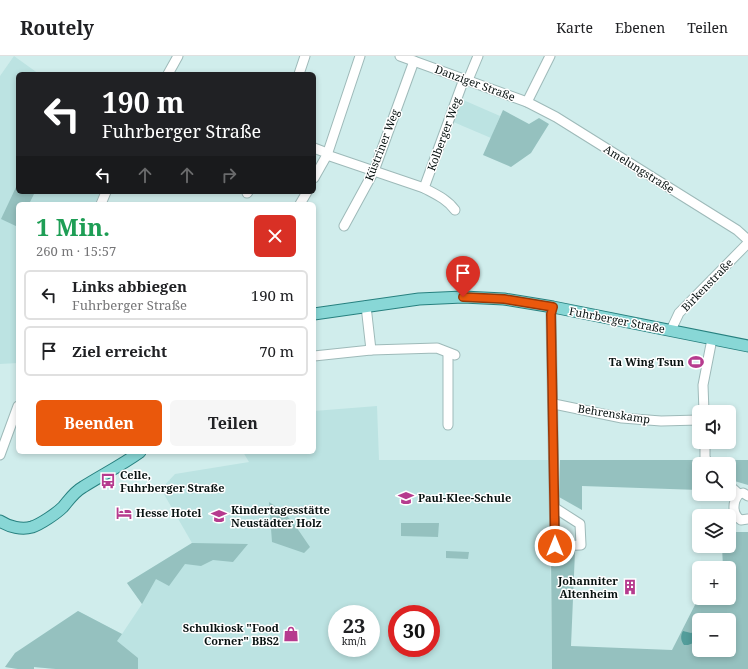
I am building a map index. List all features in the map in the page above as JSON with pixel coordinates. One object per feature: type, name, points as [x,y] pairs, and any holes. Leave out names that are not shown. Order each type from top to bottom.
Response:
[{"type":"main road","name":"Fuhrberger Straße","points":[[316,314],[419,299],[463,297],[504,299],[553,307],[748,346]]},
{"type":"main road","points":[[0,521],[18,528],[32,527],[52,516],[81,488],[110,472],[137,454]]},
{"type":"street","points":[[169,72],[178,56]]},
{"type":"street","points":[[300,72],[306,56]]},
{"type":"street","points":[[316,174],[327,154],[360,56]]},
{"type":"street","name":"Danziger Straße","points":[[400,56],[419,60],[466,80],[527,102]]},
{"type":"street","name":"Kolberger Weg","points":[[424,188],[466,80],[478,56]]},
{"type":"street","points":[[527,102],[550,56]]},
{"type":"street","name":"Küstriner Weg","points":[[344,226],[374,171],[419,60]]},
{"type":"street","name":"Amelungstraße","points":[[527,102],[556,117],[719,218],[737,230],[748,241]]},
{"type":"street","points":[[316,149],[424,188],[450,204],[454,210]]},
{"type":"street","name":"Birkenstraße","points":[[671,330],[679,312],[748,241]]},
{"type":"street","points":[[366,306],[371,350]]},
{"type":"street","points":[[553,307],[551,314],[554,404],[555,546],[581,545],[580,524],[555,508]]},
{"type":"street","points":[[704,405],[703,385],[712,339]]},
{"type":"street","points":[[316,356],[371,350],[437,348],[451,354],[448,425]]},
{"type":"street","name":"Behrenskamp","points":[[554,404],[622,418],[661,421],[692,420]]},
{"type":"street","points":[[0,455],[16,411]]},
{"type":"street","points":[[743,495],[734,502],[735,513],[737,518],[741,520],[748,519]]},
{"type":"shaded area","points":[[14,56],[36,72],[16,72],[16,194],[99,194],[96,202],[16,202],[16,363],[0,364],[0,76]]},
{"type":"shaded area","points":[[461,99],[500,116],[491,138],[451,121]]},
{"type":"shaded area","points":[[503,110],[529,124],[539,118],[549,124],[531,153],[511,167],[483,155]]},
{"type":"shaded area","points":[[16,187],[16,194],[34,194],[30,202],[16,202],[16,226],[1,219]]},
{"type":"shaded area","points":[[377,406],[379,460],[549,460],[552,669],[55,669],[34,667],[34,669],[18,669],[5,667],[15,653],[78,611],[122,634],[142,604],[127,583],[192,543],[161,489],[175,474],[249,462],[244,454],[316,454],[316,411]]},
{"type":"shaded area","points":[[560,460],[692,460],[692,490],[582,486],[582,510],[559,497]]},
{"type":"shaded area","points":[[736,460],[748,460],[748,485],[736,481]]},
{"type":"shaded area","points":[[269,502],[282,511],[310,547],[304,553],[272,542]]},
{"type":"shaded area","points":[[401,523],[439,523],[438,537],[401,536]]},
{"type":"shaded area","points":[[736,532],[748,532],[748,669],[552,669],[551,556],[557,553],[575,551],[571,646],[672,650],[695,605],[736,605],[736,561],[723,561],[722,553],[736,553]]},
{"type":"shaded area","points":[[192,543],[248,544],[233,562],[213,560],[201,566],[185,564],[169,586],[156,579],[142,604],[127,583]]},
{"type":"shaded area","points":[[446,551],[469,552],[468,559],[446,558]]},
{"type":"shaded area","points":[[78,611],[122,634],[117,641],[138,658],[138,669],[56,669],[34,667],[34,669],[18,669],[5,667],[15,653]]},
{"type":"shaded area","points":[[683,631],[691,633],[692,644],[684,645],[681,638]]},
{"type":"place","name":"Ta Wing Tsun","points":[[696,362]]},
{"type":"place","name":"Celle, Fuhrberger Straße","points":[[108,481]]},
{"type":"place","name":"Paul-Klee-Schule","points":[[406,498]]},
{"type":"place","name":"Hesse Hotel","points":[[124,513]]},
{"type":"place","name":"Kindertagesstätte Neustädter Holz","points":[[219,516]]},
{"type":"place","name":"Johanniter Altenheim","points":[[630,587]]},
{"type":"place","name":"Schulkiosk \"Food Corner\" BBS2","points":[[291,634]]},
{"type":"route","points":[[463,297],[504,299],[553,307],[551,314],[555,467],[555,546]]}]
